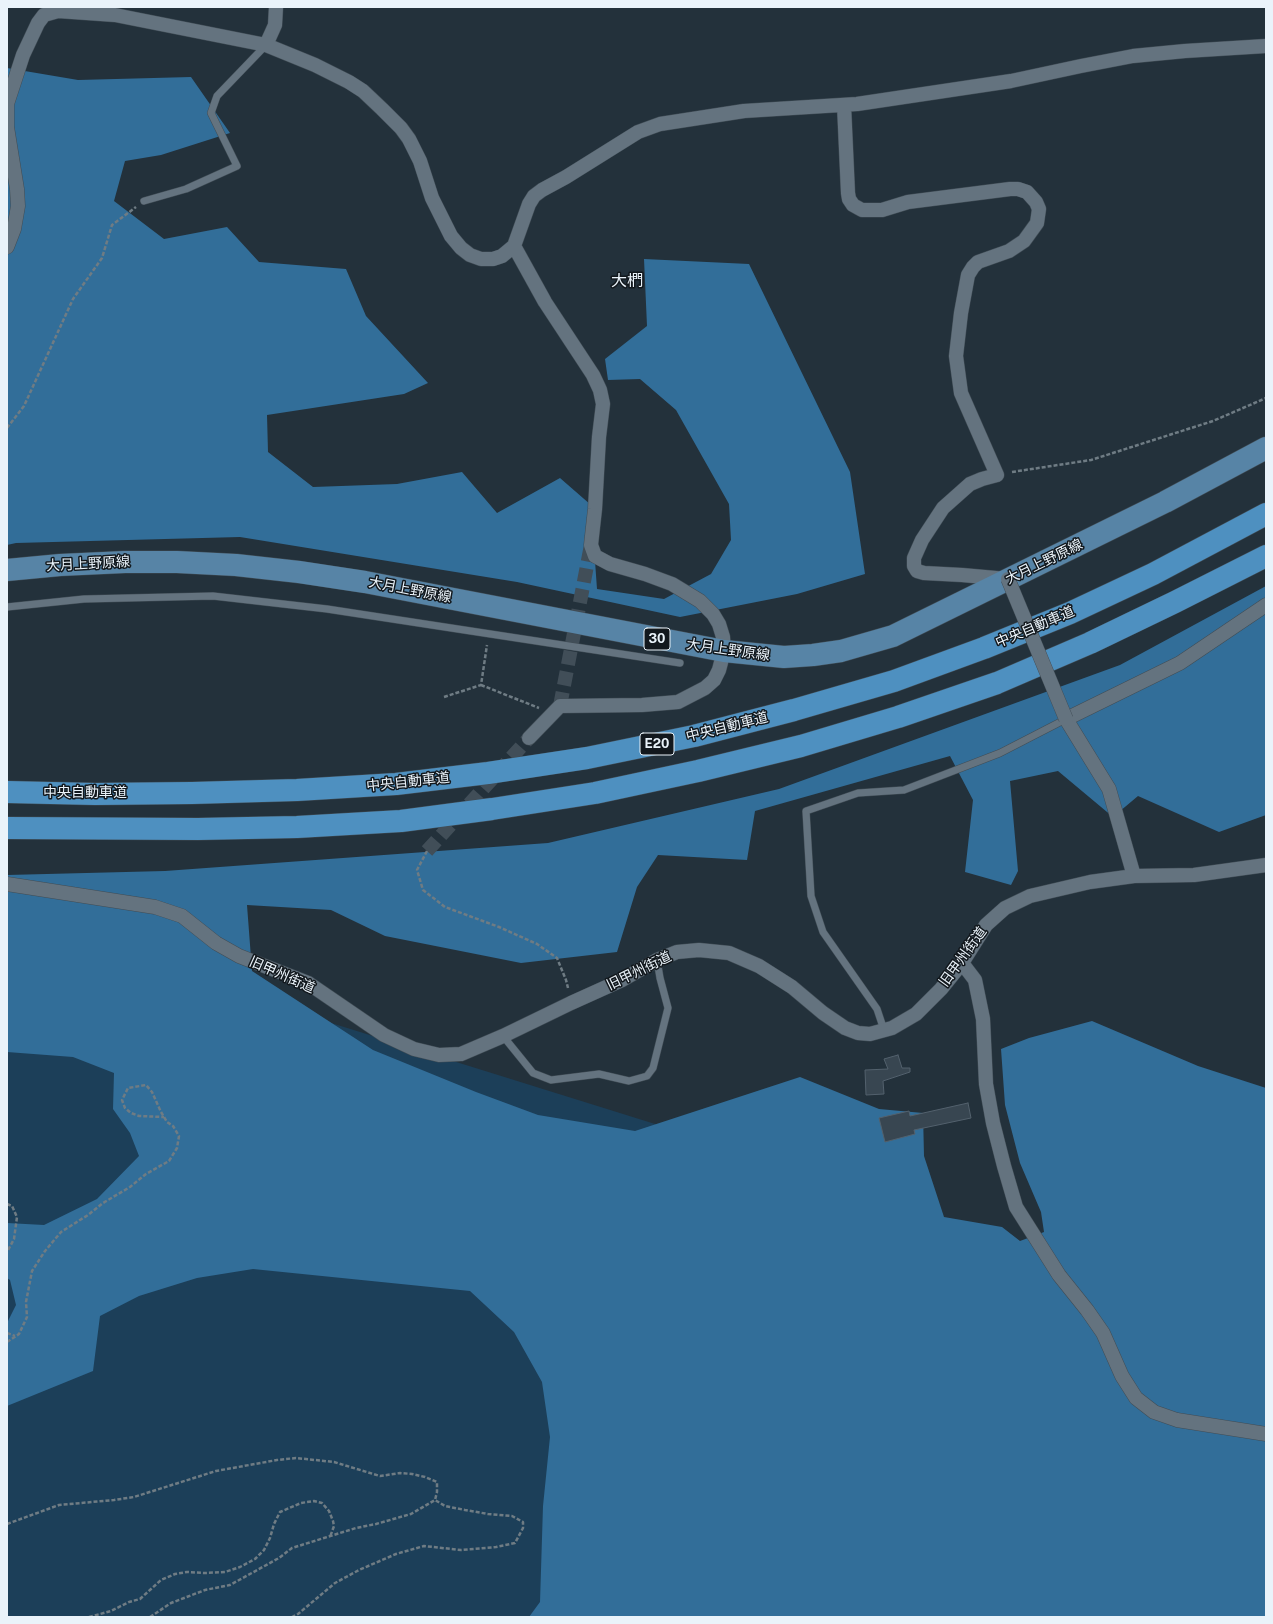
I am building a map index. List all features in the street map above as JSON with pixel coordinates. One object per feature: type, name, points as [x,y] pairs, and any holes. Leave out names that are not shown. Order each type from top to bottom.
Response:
[{"type":"highway","name":"中央自動車道","points":[[7,792],[192,793],[297,790],[396,784],[488,773],[587,758],[694,736],[794,710],[894,681],[984,648],[1070,613],[1146,577],[1266,514]]},
{"type":"highway","name":"E20","points":[[7,828],[198,829],[297,827],[401,821],[595,793],[698,771],[801,746],[898,717],[997,683],[1090,643],[1168,606],[1266,556]]},
{"type":"main road","name":"大月上野原線","points":[[7,570],[60,565],[125,562],[177,562],[236,565],[299,572],[365,582],[724,651],[784,657],[813,655],[848,649],[893,636],[1165,502],[1266,448]]},
{"type":"street","points":[[266,45],[275,25],[276,7]]},
{"type":"street","points":[[7,247],[14,229],[18,206],[17,189],[7,127],[7,104],[24,55],[38,23],[44,15],[58,11],[115,15],[266,45],[315,65],[349,82],[363,91],[401,128],[416,151],[432,198],[450,236],[470,255],[481,259],[493,259],[502,256],[514,246],[529,204],[534,196],[649,127],[682,120],[744,111],[857,104],[1011,81],[1133,56],[1266,46]]},
{"type":"street","points":[[844,105],[849,200],[853,205],[862,210],[882,210],[908,202],[1010,189],[1018,189],[1027,192],[1036,202],[1039,209],[1037,223],[1024,241],[1008,251],[978,262],[973,267],[968,275],[961,313],[956,356],[961,393],[997,475],[970,484],[943,508],[922,540],[914,558],[914,566],[917,571],[924,573],[1008,579],[1066,719],[1109,789],[1134,876]]},
{"type":"street","points":[[514,246],[545,302],[593,376],[600,390],[603,404],[599,437],[595,510],[591,546],[595,556],[610,564],[645,574],[672,584],[700,601],[713,614],[719,624],[723,637],[724,651],[719,670],[714,680],[705,688],[678,702],[642,705],[592,704],[560,706],[529,738]]},
{"type":"street","points":[[1066,719],[1180,663],[1266,605]]},
{"type":"street","name":"旧甲州街道","points":[[7,884],[155,907],[182,916],[216,943],[239,956],[308,983],[384,1035],[414,1049],[439,1055],[461,1054],[622,980],[657,960],[677,952],[699,950],[729,953],[759,966],[792,987],[823,1013],[845,1028],[858,1033],[870,1034],[892,1028],[916,1014],[941,989],[962,963],[986,925],[1005,908],[1030,896],[1090,882],[1134,876],[1194,875],[1266,865]]},
{"type":"street","points":[[962,963],[975,980],[983,1019],[986,1084],[993,1123],[1016,1207],[1059,1275],[1103,1333],[1122,1376],[1136,1398],[1154,1412],[1177,1420],[1266,1434]]},
{"type":"lane","points":[[144,201],[186,189],[237,166],[210,113],[217,96],[266,45]]},
{"type":"lane","points":[[7,608],[84,599],[213,596],[327,609],[489,635],[680,663]]},
{"type":"lane","points":[[884,1030],[877,1009],[823,932],[811,896],[806,811],[858,793],[904,790],[1000,753],[1066,719]]},
{"type":"lane","points":[[503,1036],[533,1073],[551,1080],[599,1074],[630,1080],[647,1076],[652,1068],[668,1008],[657,960]]},
{"type":"path","points":[[7,428],[24,406],[74,299],[102,258],[112,226],[144,201]]},
{"type":"path","points":[[997,475],[1091,460],[1213,421],[1266,398]]},
{"type":"path","points":[[481,685],[489,635]]},
{"type":"path","points":[[444,697],[481,685],[552,713]]},
{"type":"path","points":[[427,851],[417,870],[423,890],[445,907],[499,927],[537,944],[557,958],[566,980],[571,1003]]},
{"type":"path","points":[[7,1342],[19,1334],[27,1317],[26,1302],[32,1271],[45,1251],[61,1232],[88,1215],[103,1203],[130,1188],[146,1174],[169,1161],[177,1148],[179,1136],[173,1126],[167,1122],[152,1092],[146,1085],[128,1088],[122,1100],[125,1108],[131,1113],[139,1116],[164,1117]]},
{"type":"path","points":[[7,1204],[12,1206],[17,1217],[14,1240],[7,1252]]},
{"type":"path","points":[[7,1333],[15,1337]]},
{"type":"path","points":[[7,1524],[58,1505],[134,1497],[216,1471],[296,1458],[334,1462],[380,1476],[400,1473],[412,1474],[437,1482],[435,1500],[411,1514],[356,1528],[292,1548],[279,1558],[230,1585],[205,1590],[171,1603],[150,1617]]},
{"type":"path","points":[[292,1617],[298,1614],[335,1583],[359,1570],[396,1554],[424,1546],[461,1550],[496,1547],[515,1543],[523,1528],[521,1520],[512,1516],[488,1514],[445,1506],[435,1500]]},
{"type":"path","points":[[89,1617],[111,1611],[140,1598],[161,1580],[175,1574],[187,1572],[225,1572],[245,1564],[254,1559],[264,1550],[280,1512],[301,1503],[314,1501],[322,1504],[329,1511],[334,1526],[330,1537]]},
{"type":"shaded area","points":[[7,68],[78,80],[191,77],[230,133],[161,155],[125,161],[114,201],[164,239],[227,227],[259,262],[346,269],[366,316],[428,383],[404,394],[267,415],[268,452],[313,487],[397,484],[462,472],[497,513],[560,478],[591,505],[597,589],[664,599],[711,574],[731,540],[729,504],[676,410],[640,379],[608,380],[605,359],[647,326],[644,259],[749,264],[850,472],[865,574],[797,594],[680,617],[517,582],[240,537],[16,543],[7,545]]},
{"type":"shaded area","points":[[1266,586],[1266,815],[1219,832],[1138,796],[1113,817],[1058,771],[1010,781],[1018,871],[1011,885],[965,872],[973,800],[950,756],[755,811],[747,860],[658,855],[637,887],[617,952],[521,963],[385,936],[331,910],[247,905],[252,971],[373,1050],[476,1092],[538,1115],[635,1131],[800,1077],[879,1109],[923,1113],[924,1156],[944,1217],[1002,1227],[1020,1241],[1044,1232],[1041,1212],[1020,1163],[1005,1105],[1001,1049],[1029,1038],[1092,1021],[1198,1066],[1266,1088],[1266,1617],[529,1617],[540,1602],[543,1506],[550,1437],[542,1382],[514,1332],[470,1291],[253,1269],[197,1278],[139,1296],[100,1316],[93,1371],[7,1406],[7,1323],[16,1305],[10,1280],[7,1278],[7,1223],[44,1225],[97,1199],[139,1156],[130,1133],[113,1109],[114,1073],[73,1057],[7,1052],[7,875],[165,871],[548,843],[779,789],[1120,665]]},
{"type":"shaded area","points":[[7,925],[17,925],[793,1167],[699,1617],[7,1617]]},
{"type":"building","points":[[898,1055],[902,1068],[910,1068],[910,1072],[883,1081],[884,1094],[866,1095],[865,1070],[888,1069],[884,1059]]},
{"type":"building","points":[[968,1103],[971,1118],[914,1130],[915,1134],[885,1142],[879,1118],[909,1111],[910,1116]]},
{"type":"tunnel","points":[[560,706],[591,545]]},
{"type":"tunnel","points":[[427,851],[529,738]]},
{"type":"district","name":"大椚","points":[[627,281]]}]
